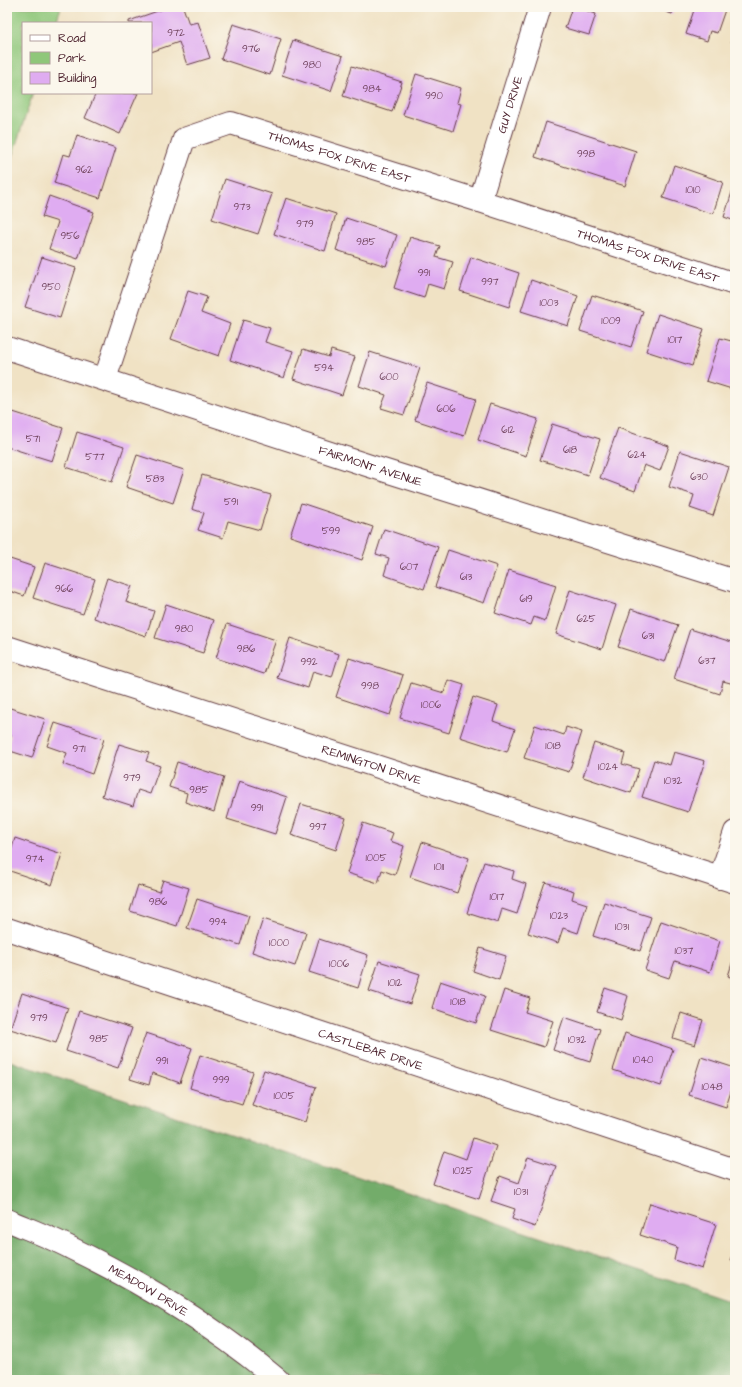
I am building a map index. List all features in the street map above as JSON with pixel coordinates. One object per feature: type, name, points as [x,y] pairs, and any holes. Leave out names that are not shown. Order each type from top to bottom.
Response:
[{"type":"street","name":"GUY DRIVE","points":[[480,201],[540,7]]},
{"type":"street","name":"THOMAS FOX DRIVE EAST","points":[[106,379],[184,139],[231,123],[480,201],[735,284]]},
{"type":"street","name":"FAIRMONT AVENUE","points":[[7,348],[370,466],[735,581]]},
{"type":"street","name":"REMINGTON DRIVE","points":[[7,647],[728,880]]},
{"type":"street","points":[[728,880],[735,832]]},
{"type":"street","name":"CASTLEBAR DRIVE","points":[[7,929],[735,1170]]},
{"type":"street","name":"MEADOW DRIVE","points":[[7,1220],[70,1247],[148,1288],[206,1325],[257,1362],[278,1380]]},
{"type":"green space","points":[[7,7],[61,7],[56,22],[22,22],[22,94],[33,94],[7,172]]},
{"type":"green space","points":[[7,1060],[735,1302],[735,1380],[7,1380]]},
{"type":"building","points":[[169,7],[183,7],[189,24],[198,22],[210,58],[187,65],[179,42],[152,52],[152,22],[129,21]]},
{"type":"building","points":[[572,7],[596,14],[589,35],[565,28]]},
{"type":"building","points":[[652,7],[674,7],[672,14]]},
{"type":"building","points":[[695,7],[726,7],[717,33],[710,31],[707,41],[686,34]]},
{"type":"building","points":[[233,24],[281,39],[270,75],[221,59]]},
{"type":"building","points":[[735,32],[735,44],[731,42]]},
{"type":"building","points":[[293,40],[343,56],[331,91],[282,75]]},
{"type":"building","points":[[352,66],[402,82],[392,112],[343,96]]},
{"type":"building","points":[[416,74],[461,88],[457,103],[461,104],[453,131],[403,115]]},
{"type":"building","points":[[96,94],[138,94],[120,134],[85,118]]},
{"type":"building","points":[[546,122],[636,151],[625,186],[535,157]]},
{"type":"building","points":[[77,135],[116,148],[100,198],[54,183],[63,154],[70,156]]},
{"type":"building","points":[[674,165],[723,182],[713,214],[663,198]]},
{"type":"building","points":[[225,179],[272,194],[258,234],[212,219]]},
{"type":"building","points":[[735,183],[735,221],[724,217]]},
{"type":"building","points":[[49,196],[94,212],[78,259],[49,249],[58,222],[42,217]]},
{"type":"building","points":[[286,198],[336,214],[325,251],[274,234]]},
{"type":"building","points":[[346,218],[397,235],[386,266],[336,250]]},
{"type":"building","points":[[410,237],[440,246],[436,257],[453,262],[444,289],[428,284],[424,298],[394,288]]},
{"type":"building","points":[[42,257],[76,268],[60,318],[25,307]]},
{"type":"building","points":[[471,257],[519,273],[509,307],[460,291]]},
{"type":"building","points":[[531,280],[578,296],[568,326],[521,311]]},
{"type":"building","points":[[188,291],[207,297],[201,313],[230,324],[219,356],[171,339]]},
{"type":"building","points":[[592,295],[643,311],[631,347],[580,331]]},
{"type":"building","points":[[658,314],[704,329],[692,366],[646,351]]},
{"type":"building","points":[[243,320],[270,328],[265,342],[293,351],[284,378],[230,360]]},
{"type":"building","points":[[720,338],[735,342],[735,390],[706,381]]},
{"type":"building","points":[[303,349],[329,357],[331,350],[355,357],[342,395],[293,379]]},
{"type":"building","points":[[370,352],[420,368],[404,415],[381,408],[386,395],[359,386]]},
{"type":"building","points":[[427,383],[476,399],[464,436],[415,420]]},
{"type":"building","points":[[490,404],[538,419],[526,456],[478,440]]},
{"type":"building","points":[[13,412],[63,428],[52,461],[7,447],[7,431]]},
{"type":"building","points":[[552,424],[600,439],[588,475],[540,460]]},
{"type":"building","points":[[618,428],[669,446],[660,471],[644,465],[635,491],[600,478]]},
{"type":"building","points":[[77,432],[124,447],[112,482],[66,467]]},
{"type":"building","points":[[680,451],[729,467],[713,516],[690,508],[694,495],[669,487]]},
{"type":"building","points":[[137,455],[184,470],[173,503],[126,487]]},
{"type":"building","points":[[202,475],[271,495],[260,530],[228,521],[223,538],[198,530],[204,513],[192,509]]},
{"type":"building","points":[[301,503],[373,527],[362,560],[290,536]]},
{"type":"building","points":[[384,529],[438,547],[424,589],[384,575],[389,558],[376,554]]},
{"type":"building","points":[[448,550],[497,566],[484,603],[435,587]]},
{"type":"building","points":[[7,558],[34,567],[24,596],[7,590]]},
{"type":"building","points":[[45,563],[95,579],[83,614],[33,598]]},
{"type":"building","points":[[509,570],[556,585],[545,621],[534,617],[531,625],[495,613]]},
{"type":"building","points":[[107,578],[132,586],[126,602],[154,611],[146,636],[94,618]]},
{"type":"building","points":[[570,590],[616,605],[602,649],[556,634]]},
{"type":"building","points":[[166,604],[214,620],[203,653],[155,638]]},
{"type":"building","points":[[631,609],[678,625],[665,662],[618,647]]},
{"type":"building","points":[[227,624],[276,640],[264,674],[216,658]]},
{"type":"building","points":[[690,629],[735,643],[734,684],[723,681],[720,694],[674,679]]},
{"type":"building","points":[[290,638],[339,654],[332,677],[313,671],[308,688],[277,678]]},
{"type":"building","points":[[349,658],[403,675],[390,715],[336,697]]},
{"type":"building","points":[[448,680],[464,685],[449,733],[400,718],[411,683],[444,693]]},
{"type":"building","points":[[473,697],[498,705],[493,721],[515,729],[507,752],[460,737]]},
{"type":"building","points":[[7,707],[45,719],[32,758],[7,750],[11,735],[7,734]]},
{"type":"building","points":[[55,723],[104,739],[92,774],[63,764],[67,753],[47,746]]},
{"type":"building","points":[[535,725],[564,735],[566,727],[582,732],[569,772],[524,758]]},
{"type":"building","points":[[594,743],[625,753],[622,764],[639,769],[631,793],[583,777]]},
{"type":"building","points":[[119,744],[149,753],[146,761],[160,766],[150,794],[138,790],[133,806],[102,796]]},
{"type":"building","points":[[674,752],[705,761],[688,812],[642,797],[654,760],[670,765]]},
{"type":"building","points":[[177,762],[224,777],[214,812],[185,802],[187,793],[169,787]]},
{"type":"building","points":[[239,781],[287,797],[275,834],[227,819]]},
{"type":"building","points":[[301,804],[346,818],[336,850],[291,835]]},
{"type":"building","points":[[363,823],[393,833],[390,841],[404,846],[395,875],[382,870],[378,883],[347,873]]},
{"type":"building","points":[[15,838],[62,854],[52,885],[7,870],[7,864]]},
{"type":"building","points":[[422,842],[469,858],[457,893],[410,877]]},
{"type":"building","points":[[484,862],[514,871],[512,879],[526,884],[517,914],[502,909],[498,923],[467,913]]},
{"type":"building","points":[[163,880],[189,888],[177,926],[130,911],[138,885],[159,892]]},
{"type":"building","points":[[545,882],[574,891],[572,899],[587,904],[578,933],[563,928],[558,943],[528,933]]},
{"type":"building","points":[[197,899],[249,916],[240,945],[187,928]]},
{"type":"building","points":[[604,902],[651,917],[640,951],[593,936]]},
{"type":"building","points":[[263,919],[306,933],[295,966],[252,952]]},
{"type":"building","points":[[661,921],[720,941],[710,972],[675,961],[669,978],[645,970]]},
{"type":"building","points":[[319,939],[368,955],[358,988],[309,972]]},
{"type":"building","points":[[480,948],[506,956],[499,980],[473,971]]},
{"type":"building","points":[[735,954],[735,979],[728,976]]},
{"type":"building","points":[[379,961],[420,974],[410,1004],[369,991]]},
{"type":"building","points":[[440,981],[485,996],[476,1023],[432,1008]]},
{"type":"building","points":[[605,988],[628,996],[621,1020],[597,1012]]},
{"type":"building","points":[[504,990],[530,998],[525,1012],[553,1021],[544,1047],[491,1030]]},
{"type":"building","points":[[22,993],[68,1008],[56,1043],[10,1029]]},
{"type":"building","points":[[79,1011],[132,1028],[118,1068],[66,1051]]},
{"type":"building","points":[[681,1013],[703,1020],[695,1045],[673,1038]]},
{"type":"building","points":[[564,1017],[600,1029],[590,1062],[553,1050]]},
{"type":"building","points":[[146,1033],[192,1048],[180,1083],[152,1073],[149,1085],[130,1079]]},
{"type":"building","points":[[625,1033],[673,1049],[661,1086],[613,1070]]},
{"type":"building","points":[[200,1055],[253,1072],[242,1104],[190,1088]]},
{"type":"building","points":[[701,1057],[735,1068],[735,1079],[726,1107],[689,1095]]},
{"type":"building","points":[[264,1070],[316,1087],[305,1122],[252,1105]]},
{"type":"building","points":[[473,1138],[496,1146],[479,1199],[433,1184],[444,1151],[466,1159]]},
{"type":"building","points":[[528,1157],[556,1166],[535,1227],[512,1219],[515,1209],[491,1201],[500,1176],[519,1183]]},
{"type":"building","points":[[650,1203],[716,1224],[702,1269],[674,1260],[677,1247],[640,1235]]},
{"type":"building","points":[[735,1250],[735,1261],[731,1260]]}]
